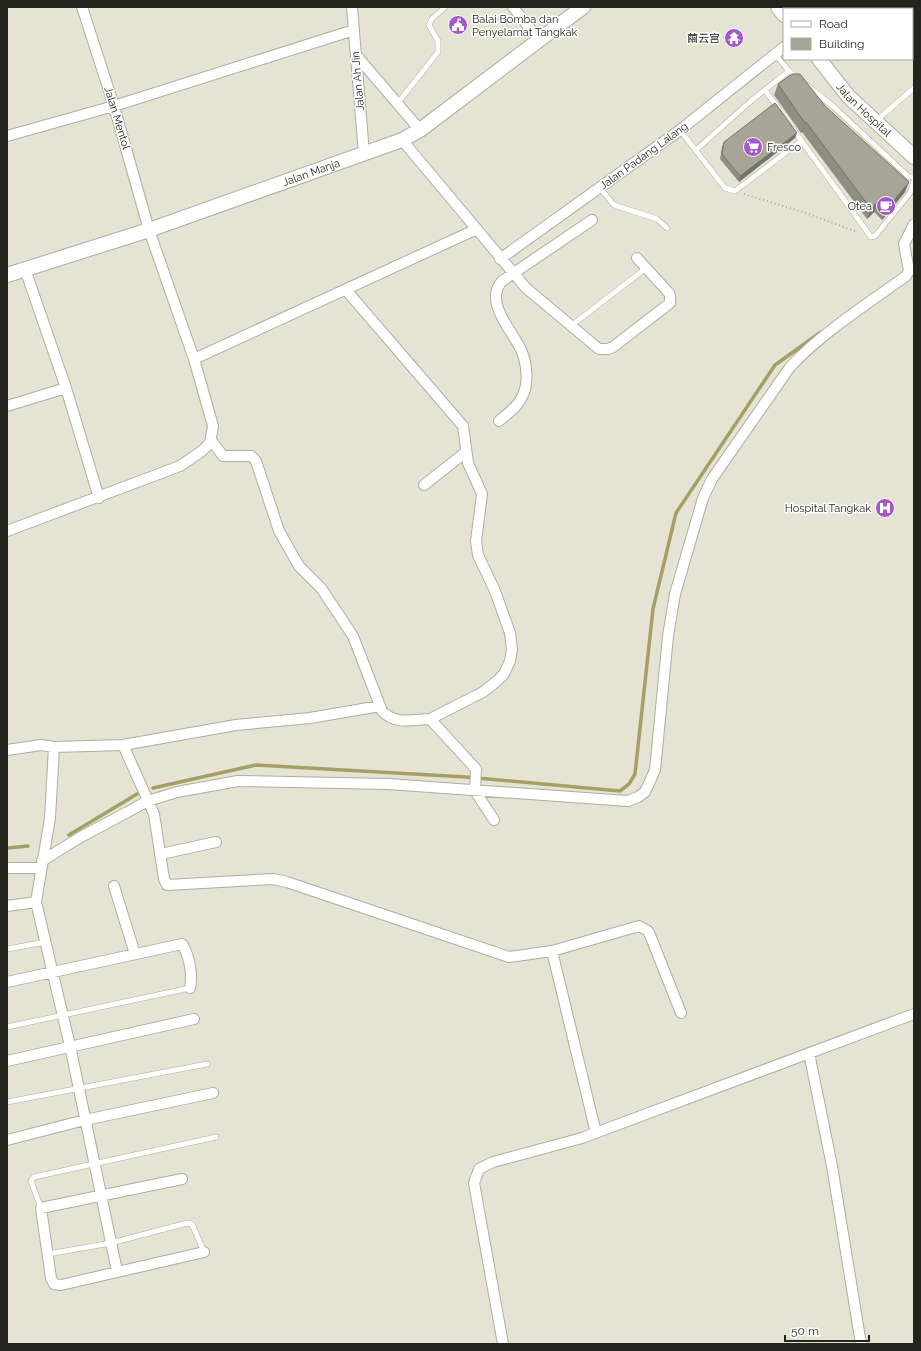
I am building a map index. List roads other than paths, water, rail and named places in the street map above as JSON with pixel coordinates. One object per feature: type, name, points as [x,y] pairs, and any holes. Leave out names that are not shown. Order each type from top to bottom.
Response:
[{"type":"street","name":"Jalan Mentol","points":[[82,7],[114,106],[149,230],[194,359],[213,426],[211,440]]},
{"type":"street","name":"Jalan Ah Jin","points":[[352,7],[364,154]]},
{"type":"street","points":[[513,7],[539,40]]},
{"type":"street","name":"Jalan Manja","points":[[7,275],[149,230],[402,140],[420,130],[539,40],[578,8]]},
{"type":"street","points":[[7,136],[114,106],[354,30]]},
{"type":"street","name":"Jalan Padang Lalang","points":[[500,259],[680,130],[783,48]]},
{"type":"street","points":[[356,55],[420,130]]},
{"type":"street","name":"Jalan Hospital","points":[[819,60],[848,96],[914,157]]},
{"type":"street","points":[[402,140],[477,229],[500,259],[526,288],[600,349],[608,349],[668,305],[671,300],[670,296],[637,258]]},
{"type":"street","points":[[499,421],[519,403],[526,387],[525,363],[522,353],[506,326],[496,303],[496,291],[498,286],[513,274],[592,220]]},
{"type":"street","points":[[7,868],[41,864],[79,838],[148,801],[177,792],[238,782],[388,784],[476,788],[628,801],[638,797],[645,792],[655,770],[668,636],[675,594],[706,489],[790,367],[825,335],[906,276],[909,271],[904,244],[914,224]]},
{"type":"street","points":[[194,359],[477,229]]},
{"type":"street","points":[[25,269],[66,388],[99,498]]},
{"type":"street","points":[[7,531],[99,498],[180,466],[202,451],[211,440],[224,456],[251,456],[256,461],[279,532],[299,566],[321,588],[353,636],[380,706],[389,718],[399,721],[430,719],[483,692],[504,674],[510,662],[512,649],[508,626],[495,591],[478,555],[476,541],[482,494],[466,452],[463,426],[346,290]]},
{"type":"street","points":[[7,406],[66,388]]},
{"type":"street","points":[[424,484],[466,452]]},
{"type":"street","points":[[7,750],[41,745],[54,747],[123,745],[176,736],[210,728],[270,720],[310,718],[380,706]]},
{"type":"street","points":[[430,719],[476,769],[476,788],[494,820]]},
{"type":"street","points":[[123,745],[148,801],[156,823],[165,882],[170,886],[273,879],[296,884],[509,957],[552,951],[634,927],[643,928],[650,935],[681,1013]]},
{"type":"street","points":[[54,747],[50,818],[41,864],[36,902],[70,1046],[117,1271]]},
{"type":"street","points":[[161,854],[216,842]]},
{"type":"street","points":[[114,886],[135,954]]},
{"type":"street","points":[[7,906],[36,902]]},
{"type":"street","points":[[7,982],[182,944],[186,951],[189,964],[192,982],[190,988]]},
{"type":"street","points":[[552,951],[596,1133]]},
{"type":"street","points":[[503,1344],[474,1183],[479,1169],[493,1162],[596,1133],[914,1014]]},
{"type":"street","points":[[7,1061],[194,1019]]},
{"type":"street","points":[[809,1053],[832,1166],[861,1344]]},
{"type":"street","points":[[7,1140],[85,1120],[214,1093]]},
{"type":"street","points":[[182,1179],[41,1208],[51,1278],[58,1285],[204,1252]]},
{"type":"lane","points":[[397,104],[438,52],[438,41],[429,25],[432,19],[445,7]]},
{"type":"lane","points":[[775,54],[788,71],[834,107],[909,177],[914,177]]},
{"type":"lane","points":[[696,150],[788,71]]},
{"type":"lane","points":[[875,122],[914,88]]},
{"type":"lane","points":[[765,90],[783,115]]},
{"type":"lane","points":[[787,122],[871,237],[875,236],[910,193],[914,181]]},
{"type":"lane","points":[[680,130],[725,188],[735,191],[801,141]]},
{"type":"lane","points":[[600,188],[614,205],[657,219],[667,228]]},
{"type":"lane","points":[[571,326],[646,268]]},
{"type":"lane","points":[[7,950],[46,942]]},
{"type":"lane","points":[[7,1027],[62,1014],[190,988]]},
{"type":"lane","points":[[7,1102],[207,1064]]},
{"type":"lane","points":[[41,1208],[32,1181],[34,1177],[216,1137]]},
{"type":"lane","points":[[48,1254],[111,1243],[187,1223],[192,1224],[196,1230],[204,1252]]},
{"type":"waterway","points":[[153,788],[256,765],[466,777],[620,791],[629,784],[635,774],[653,609],[676,513],[775,365],[821,332]]},
{"type":"waterway","points":[[69,835],[137,794]]},
{"type":"waterway","points":[[7,848],[28,846]]},
{"type":"place","name":"Balai Bomba dan Penyelamat Tangkak","points":[[458,25]]},
{"type":"place","name":"繭云宫","points":[[734,38]]},
{"type":"place","name":"Fresco","points":[[753,147]]},
{"type":"place","name":"Otea","points":[[886,206]]},
{"type":"place","name":"Hospital Tangkak","points":[[885,508]]}]
